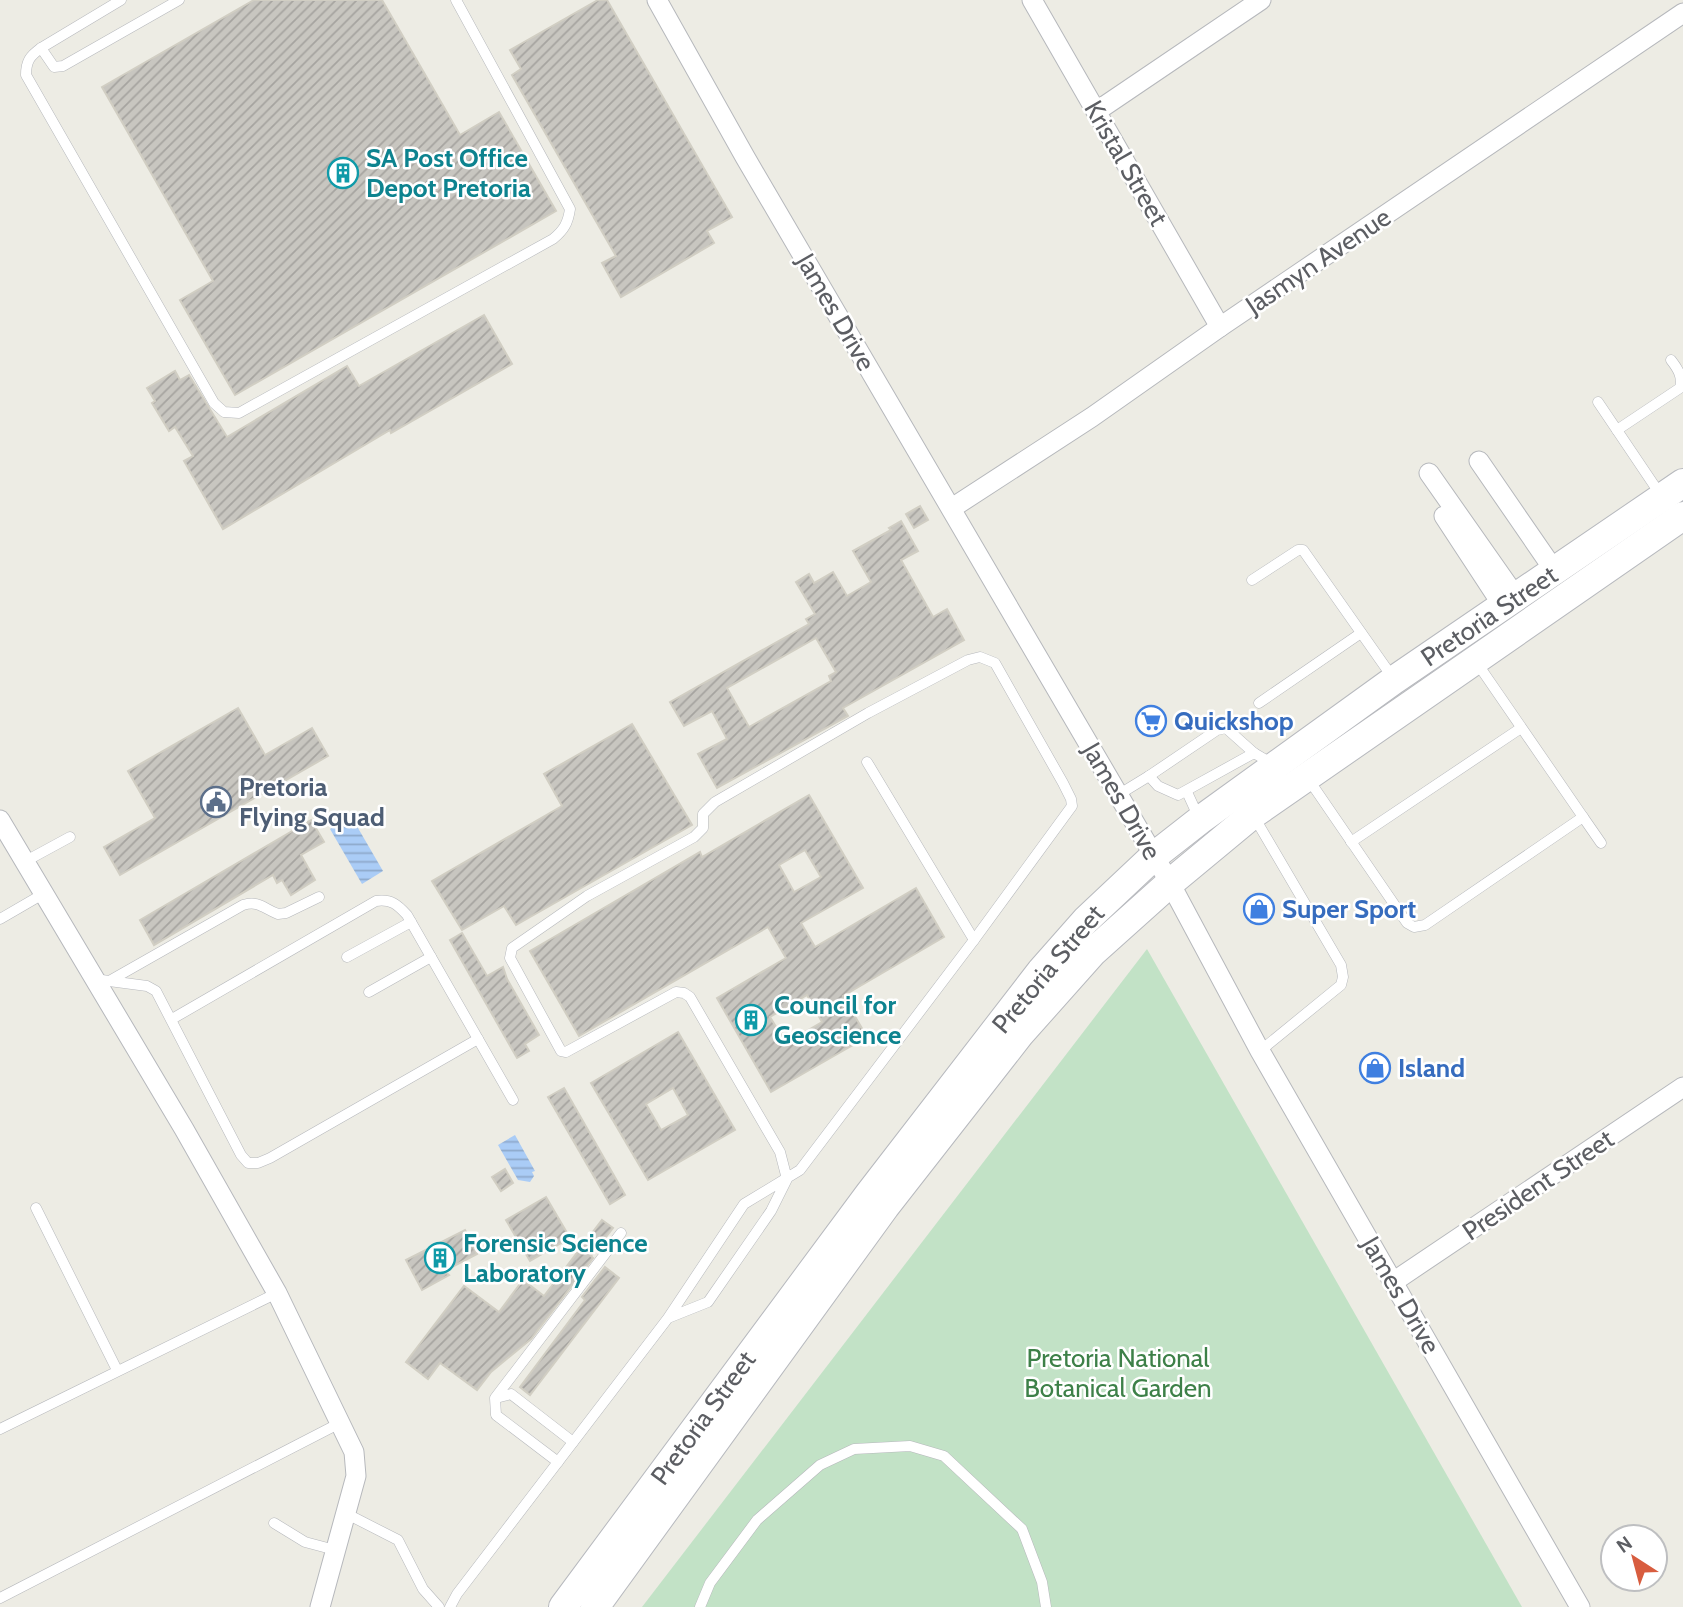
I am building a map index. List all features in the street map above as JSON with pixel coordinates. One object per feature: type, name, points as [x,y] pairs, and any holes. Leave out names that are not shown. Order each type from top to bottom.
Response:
[{"type":"main road","name":"Pretoria Street","points":[[564,1607],[869,1194],[1041,971],[1086,920],[1264,759],[1394,680],[1672,490]]},
{"type":"main road","name":"Pretoria Street","points":[[594,1607],[886,1207],[1020,1034],[1093,952],[1252,815],[1683,516]]},
{"type":"street","name":"James Drive","points":[[657,0],[745,157],[1170,883],[1260,1051],[1580,1607]]},
{"type":"street","name":"Kristal Street","points":[[1032,0],[1220,327]]},
{"type":"street","points":[[1097,111],[1261,0]]},
{"type":"street","name":"Jasmyn Avenue","points":[[952,508],[1092,417],[1683,13]]},
{"type":"street","points":[[1479,461],[1554,570]]},
{"type":"street","points":[[1429,473],[1509,601]]},
{"type":"street","points":[[1430,494],[1509,601]]},
{"type":"street","points":[[0,820],[43,894],[102,980],[276,1293],[354,1452],[356,1476],[320,1607]]},
{"type":"street","name":"President Street","points":[[1393,1282],[1683,1087]]},
{"type":"lane","points":[[121,0],[40,48],[30,57],[26,65],[26,75],[214,403],[224,412],[239,413],[553,239],[564,230],[570,209],[456,0]]},
{"type":"lane","points":[[40,48],[54,67],[63,66],[180,0]]},
{"type":"lane","points":[[1616,430],[1680,388],[1682,376],[1671,360]]},
{"type":"lane","points":[[1598,402],[1616,430],[1672,490]]},
{"type":"lane","points":[[1252,580],[1298,550],[1303,550],[1394,680]]},
{"type":"lane","points":[[1259,704],[1362,633]]},
{"type":"lane","points":[[450,1607],[457,1594],[668,1318],[744,1204],[787,1179],[800,1170],[1072,806],[1063,783],[995,663],[980,657],[968,660],[867,713],[715,802],[703,814],[703,828],[694,837],[587,896],[512,948],[510,958],[561,1051],[566,1052],[676,992],[690,997],[780,1152],[787,1179],[771,1210],[708,1302],[668,1318]]},
{"type":"lane","points":[[1474,660],[1601,843]]},
{"type":"lane","points":[[1352,842],[1521,728]]},
{"type":"lane","points":[[1118,795],[1217,730],[1226,729],[1234,733],[1264,759],[1178,795],[1158,786],[1149,776]]},
{"type":"lane","points":[[867,762],[974,940]]},
{"type":"lane","points":[[1307,777],[1407,923],[1413,927],[1425,925],[1583,817]]},
{"type":"lane","points":[[1186,792],[1199,820]]},
{"type":"lane","points":[[1252,815],[1341,965],[1343,976],[1341,985],[1260,1051]]},
{"type":"lane","points":[[24,862],[70,837]]},
{"type":"lane","points":[[0,919],[43,894]]},
{"type":"lane","points":[[102,980],[243,905],[260,903],[278,914],[286,913],[319,897]]},
{"type":"lane","points":[[172,1019],[376,901],[387,900],[397,904],[411,922],[513,1100]]},
{"type":"lane","points":[[347,957],[411,922]]},
{"type":"lane","points":[[369,992],[431,957]]},
{"type":"lane","points":[[102,980],[147,986],[156,991],[241,1155],[248,1163],[258,1163],[270,1158],[478,1040]]},
{"type":"lane","points":[[36,1208],[117,1370]]},
{"type":"lane","points":[[558,1462],[496,1415],[495,1398],[621,1233]]},
{"type":"lane","points":[[0,1429],[117,1370],[218,1324],[276,1293]]},
{"type":"lane","points":[[495,1398],[511,1394],[573,1442]]},
{"type":"lane","points":[[0,1598],[340,1423]]},
{"type":"lane","points":[[700,1607],[710,1583],[757,1520],[820,1465],[854,1449],[911,1446],[944,1456],[1022,1529],[1042,1582],[1046,1607]]},
{"type":"lane","points":[[345,1513],[398,1540],[423,1589],[439,1607]]},
{"type":"lane","points":[[274,1523],[305,1542],[335,1550]]},
{"type":"green space","name":"Pretoria National Botanical Garden","points":[[1147,949],[1522,1607],[642,1607]]},
{"type":"water","points":[[351,816],[383,871],[362,884],[330,829]]},
{"type":"water","points":[[515,1135],[535,1171],[532,1172],[534,1176],[530,1182],[518,1180],[498,1145]]},
{"type":"building","name":"SA Post Office Depot Pretoria","points":[[254,0],[382,0],[460,135],[499,112],[556,211],[235,395],[180,300],[213,281],[102,87]]},
{"type":"building","points":[[598,0],[607,0],[732,217],[707,231],[714,243],[621,297],[602,263],[616,256],[512,75],[521,69],[510,50]]},
{"type":"building","points":[[484,315],[512,364],[391,433],[390,430],[223,529],[184,461],[193,456],[175,427],[169,431],[152,403],[155,401],[147,388],[175,371],[180,380],[189,375],[227,437],[347,366],[359,386]]},
{"type":"building","points":[[920,506],[928,520],[914,528],[906,514]]},
{"type":"building","points":[[901,521],[918,551],[901,560],[933,617],[947,609],[964,640],[843,708],[848,716],[717,788],[698,754],[727,739],[712,711],[684,726],[670,702],[809,624],[806,619],[815,614],[796,582],[809,574],[814,583],[833,572],[847,596],[871,582],[853,551],[891,530],[889,528]],"holes":[[[816,638],[836,672],[829,676],[831,681],[749,727],[727,688]]]},
{"type":"building","points":[[238,708],[265,755],[312,728],[328,756],[120,875],[104,847],[155,818],[128,771]]},
{"type":"building","points":[[632,724],[692,825],[516,925],[504,906],[462,930],[432,881],[562,806],[544,774]]},
{"type":"building","points":[[809,795],[863,888],[801,923],[815,947],[916,888],[944,937],[843,996],[867,1037],[771,1092],[717,998],[786,958],[768,927],[579,1036],[530,951],[700,852],[702,857]],"holes":[[[805,850],[821,877],[794,892],[779,865]],[[807,995],[822,1022],[786,1043],[770,1017]]]},
{"type":"building","points":[[311,820],[324,842],[301,855],[315,880],[291,895],[282,880],[277,883],[273,875],[154,945],[140,920]]},
{"type":"building","points":[[462,933],[487,976],[503,967],[539,1035],[525,1044],[529,1051],[517,1058],[450,940]]},
{"type":"building","name":"Council for Geoscience","points":[[678,1032],[735,1130],[648,1180],[591,1083]],"holes":[[[673,1088],[688,1115],[661,1130],[646,1104]]]},
{"type":"building","points":[[564,1088],[625,1195],[610,1204],[548,1097]]},
{"type":"building","points":[[505,1169],[513,1183],[501,1191],[492,1177]]},
{"type":"building","points":[[546,1197],[570,1238],[530,1261],[506,1220]]},
{"type":"building","points":[[602,1220],[613,1228],[591,1256],[593,1258],[531,1339],[491,1372],[477,1390],[440,1363],[428,1379],[406,1362],[464,1286],[499,1312],[523,1280],[544,1296]]},
{"type":"building","name":"Forensic Science Laboratory","points":[[465,1230],[477,1254],[444,1271],[449,1275],[422,1290],[406,1260]]},
{"type":"building","points":[[605,1267],[619,1278],[530,1395],[520,1387],[585,1300],[582,1297]]},
{"type":"place","name":"SA Post Office Depot Pretoria","points":[[343,173]]},
{"type":"place","name":"Quickshop","points":[[1151,721]]},
{"type":"place","name":"Pretoria Flying Squad","points":[[216,802]]},
{"type":"place","name":"Super Sport","points":[[1259,909]]},
{"type":"place","name":"Council for Geoscience","points":[[751,1020]]},
{"type":"place","name":"Island","points":[[1375,1068]]},
{"type":"place","name":"Forensic Science Laboratory","points":[[440,1258]]}]
